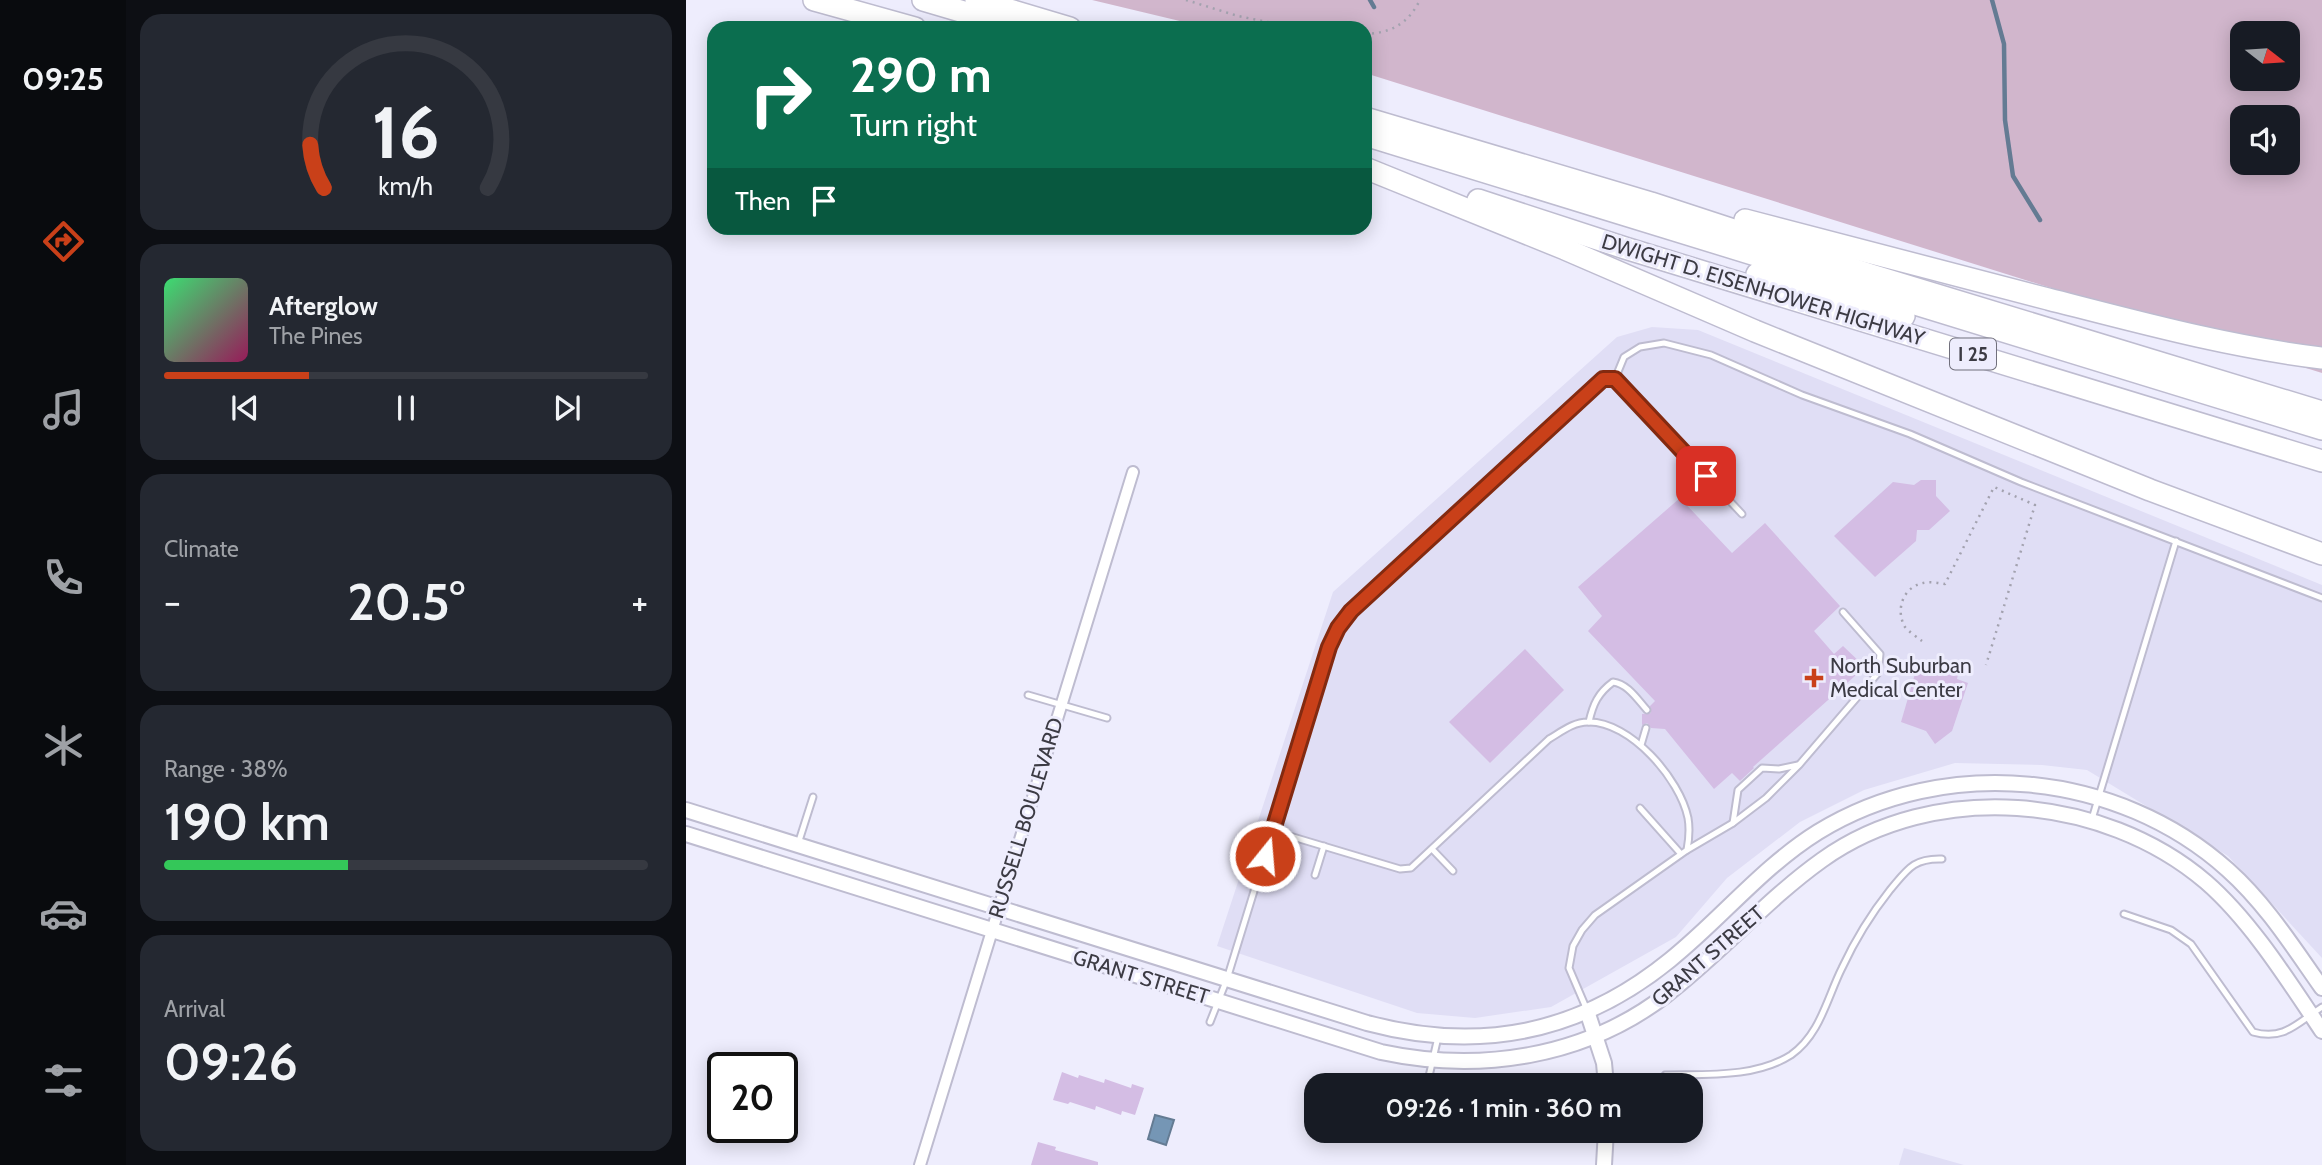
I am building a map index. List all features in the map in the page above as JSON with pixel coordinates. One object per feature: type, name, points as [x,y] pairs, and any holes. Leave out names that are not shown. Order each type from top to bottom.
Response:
[{"type":"highway","points":[[814,0],[890,21]]},
{"type":"highway","points":[[923,0],[994,21]]},
{"type":"highway","points":[[976,0],[1046,21]]},
{"type":"highway","name":"I 25","points":[[1372,120],[1651,203],[1871,275],[2322,412]]},
{"type":"highway","points":[[1372,137],[2322,429]]},
{"type":"highway","name":"DWIGHT D. EISENHOWER HIGHWAY","points":[[1372,169],[2322,461]]},
{"type":"highway","points":[[1372,170],[1908,393],[2150,490],[2322,554]]},
{"type":"highway","points":[[1651,203],[1691,204],[1944,273],[2167,329],[2322,358]]},
{"type":"highway","points":[[1625,248],[1710,262],[1795,284],[2322,443]]},
{"type":"street","name":"RUSSELL BOULEVARD","points":[[920,1165],[1133,472]]},
{"type":"street","name":"GRANT STREET","points":[[692,812],[1367,1023],[1438,1037],[1473,1038],[1515,1034],[1548,1026],[1587,1011],[1632,988],[1671,960],[1791,851],[1847,816],[1911,793],[1954,785],[2033,784],[2098,797],[2155,820],[2187,838],[2228,870],[2267,911],[2322,988]]},
{"type":"street","name":"GRANT STREET","points":[[689,835],[1381,1052],[1434,1061],[1491,1061],[1516,1059],[1555,1049],[1633,1017],[1667,995],[1823,859],[1872,832],[1923,816],[1974,808],[2028,808],[2091,820],[2167,853],[2207,883],[2226,901],[2316,1011],[2322,1031]]},
{"type":"street","points":[[1587,1011],[1596,1034],[1605,1073]]},
{"type":"street","points":[[1604,1165],[1605,1143]]},
{"type":"lane","points":[[1615,379],[1624,357],[1640,347],[1664,343],[1685,347],[1737,365],[1802,395],[1910,434],[2021,482],[2322,598]]},
{"type":"lane","points":[[1210,1022],[1227,979],[1329,647],[1338,628],[1351,611],[1603,379],[1615,379],[1742,514]]},
{"type":"lane","points":[[2091,820],[2176,541]]},
{"type":"lane","points":[[1587,1011],[1569,968],[1573,946],[1582,930],[1595,915],[1766,798],[1799,765],[1878,673],[1880,654],[1843,612]]},
{"type":"lane","points":[[1589,722],[1593,704],[1613,682],[1628,688],[1647,710]]},
{"type":"lane","points":[[1028,695],[1107,718]]},
{"type":"lane","points":[[1273,831],[1399,869],[1410,868],[1549,739],[1574,724],[1589,722],[1619,730],[1641,745],[1679,792],[1688,817],[1690,834],[1684,852]]},
{"type":"lane","points":[[1641,745],[1646,728]]},
{"type":"lane","points":[[1733,823],[1738,790],[1762,768],[1779,769],[1799,765]]},
{"type":"lane","points":[[798,845],[813,797]]},
{"type":"lane","points":[[1640,808],[1684,852]]},
{"type":"lane","points":[[689,835],[692,812]]},
{"type":"lane","points":[[1315,874],[1325,846]]},
{"type":"lane","points":[[1432,849],[1453,870]]},
{"type":"lane","points":[[1703,1074],[1765,1067],[1794,1053],[1811,1035],[1866,922],[1887,894],[1911,866],[1926,859],[1942,859]]},
{"type":"lane","points":[[2124,914],[2171,930],[2190,944],[2253,1032],[2268,1036],[2284,1033],[2316,1011]]},
{"type":"lane","points":[[1430,1073],[1438,1037]]},
{"type":"path","points":[[1186,0],[1263,21]]},
{"type":"path","points":[[1372,33],[1399,27],[1420,0]]},
{"type":"path","points":[[1922,641],[1906,628],[1900,614],[1902,600],[1911,589],[1923,582],[1945,584],[1994,487],[2035,505],[1986,666]]},
{"type":"shaded area","points":[[1092,0],[2322,0],[2322,373],[1372,75],[1372,21],[1180,21]]},
{"type":"shaded area","name":"North Suburban Medical Center","points":[[1652,327],[1698,330],[2322,585],[2322,958],[2228,856],[2087,770],[2042,765],[1955,763],[1864,790],[1800,822],[1727,878],[1676,937],[1551,1007],[1475,1018],[1417,1013],[1217,946],[1333,592],[1617,337]]},
{"type":"shaded area","points":[[1904,1148],[1964,1165],[1899,1165]]},
{"type":"water","points":[[1155,1115],[1174,1120],[1166,1145],[1148,1139]]},
{"type":"building","points":[[1921,480],[1936,480],[1936,496],[1950,511],[1929,530],[1917,530],[1916,541],[1875,577],[1834,536],[1893,482],[1914,485]]},
{"type":"building","points":[[1680,498],[1732,553],[1765,523],[1840,606],[1814,631],[1834,654],[1843,646],[1865,667],[1740,781],[1732,773],[1714,789],[1665,729],[1651,728],[1647,723],[1642,725],[1642,714],[1651,713],[1650,706],[1655,701],[1588,631],[1602,616],[1578,587]]},
{"type":"building","points":[[1525,649],[1564,690],[1490,763],[1449,722]]},
{"type":"building","points":[[1939,662],[1959,670],[1957,679],[1968,683],[1952,731],[1935,744],[1926,731],[1901,722],[1917,667],[1936,673]]},
{"type":"building","points":[[1062,1072],[1078,1078],[1079,1075],[1104,1083],[1105,1079],[1131,1088],[1132,1084],[1144,1088],[1135,1115],[1122,1111],[1121,1115],[1096,1106],[1095,1110],[1053,1100]]},
{"type":"building","points":[[1038,1142],[1056,1147],[1055,1150],[1098,1162],[1098,1165],[1031,1165]]},
{"type":"waterway","points":[[1370,0],[1374,7]]},
{"type":"waterway","points":[[1992,0],[2004,44],[2005,120],[2013,176],[2040,220]]},
{"type":"place","name":"North Suburban Medical Center","points":[[1814,678]]},
{"type":"route","points":[[1265,856],[1329,647],[1338,628],[1351,611],[1603,379],[1615,379],[1706,476]]}]
